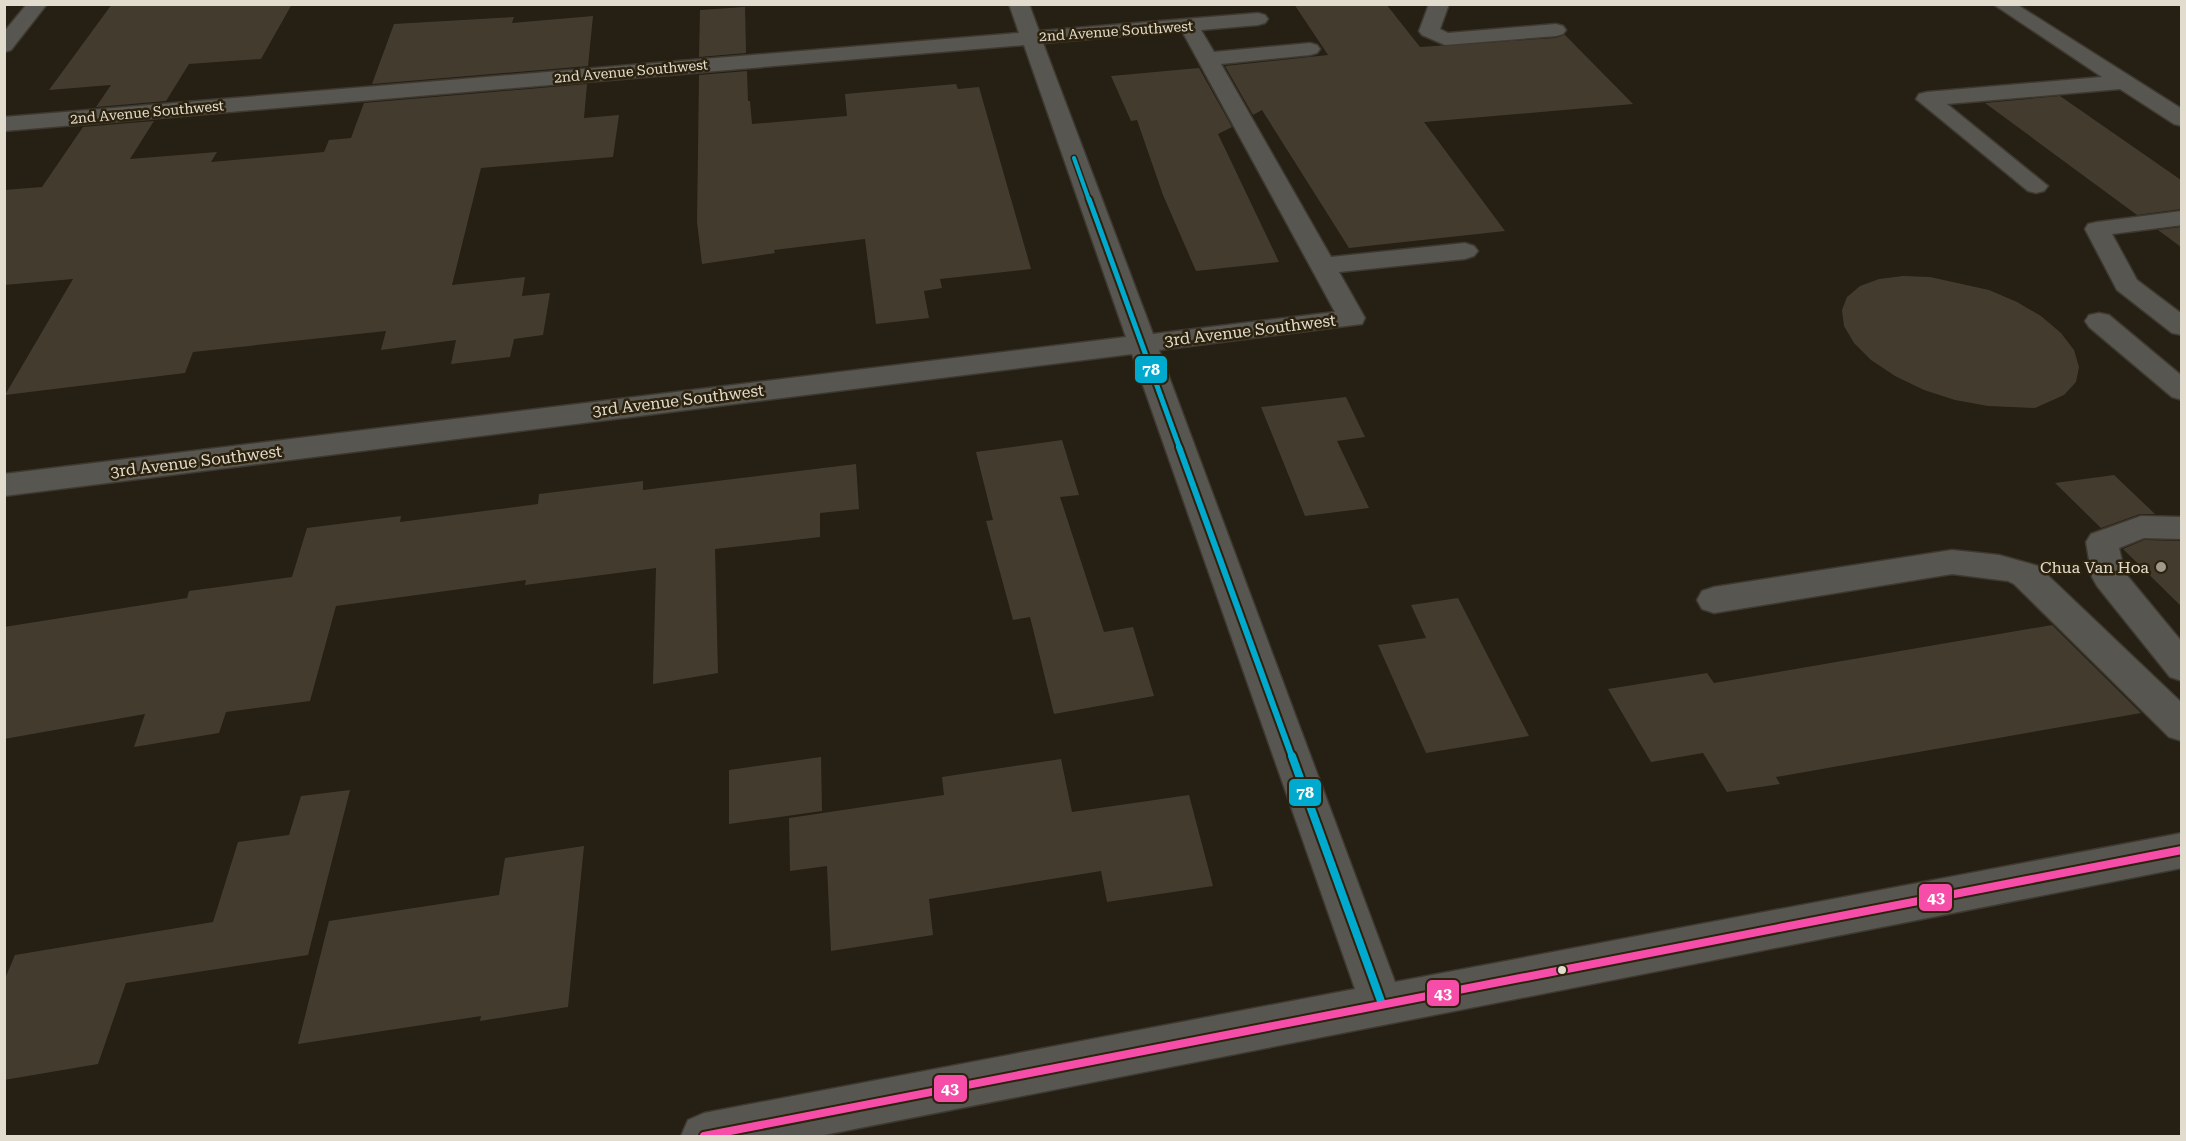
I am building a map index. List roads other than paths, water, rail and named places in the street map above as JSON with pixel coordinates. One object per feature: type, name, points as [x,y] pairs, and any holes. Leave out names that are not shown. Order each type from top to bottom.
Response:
[{"type":"street","points":[[8,37],[38,4]]},
{"type":"street","points":[[1019,4],[1382,1004]]},
{"type":"street","points":[[1439,4],[1429,31],[1445,39],[1556,30]]},
{"type":"street","points":[[2002,4],[2181,119]]},
{"type":"street","name":"2nd Avenue Southwest","points":[[4,124],[1258,19]]},
{"type":"street","points":[[1189,26],[1323,266],[1465,251]]},
{"type":"street","points":[[1208,60],[1310,49]]},
{"type":"street","points":[[2036,186],[1927,99],[2124,82]]},
{"type":"street","points":[[2176,318],[2126,284],[2097,229],[2181,218]]},
{"type":"street","name":"3rd Avenue Southwest","points":[[4,485],[1141,342],[1352,318],[1323,266]]},
{"type":"street","points":[[2099,321],[2181,391]]},
{"type":"street","points":[[2181,528],[2141,527],[2102,542],[2109,577],[2181,667]]},
{"type":"street","points":[[1714,600],[1952,562],[1981,563],[2002,567],[2026,575],[2181,726]]},
{"type":"street","points":[[704,1137],[2181,850]]},
{"type":"place","name":"Chua Van Hoa","points":[[2161,567]]}]
